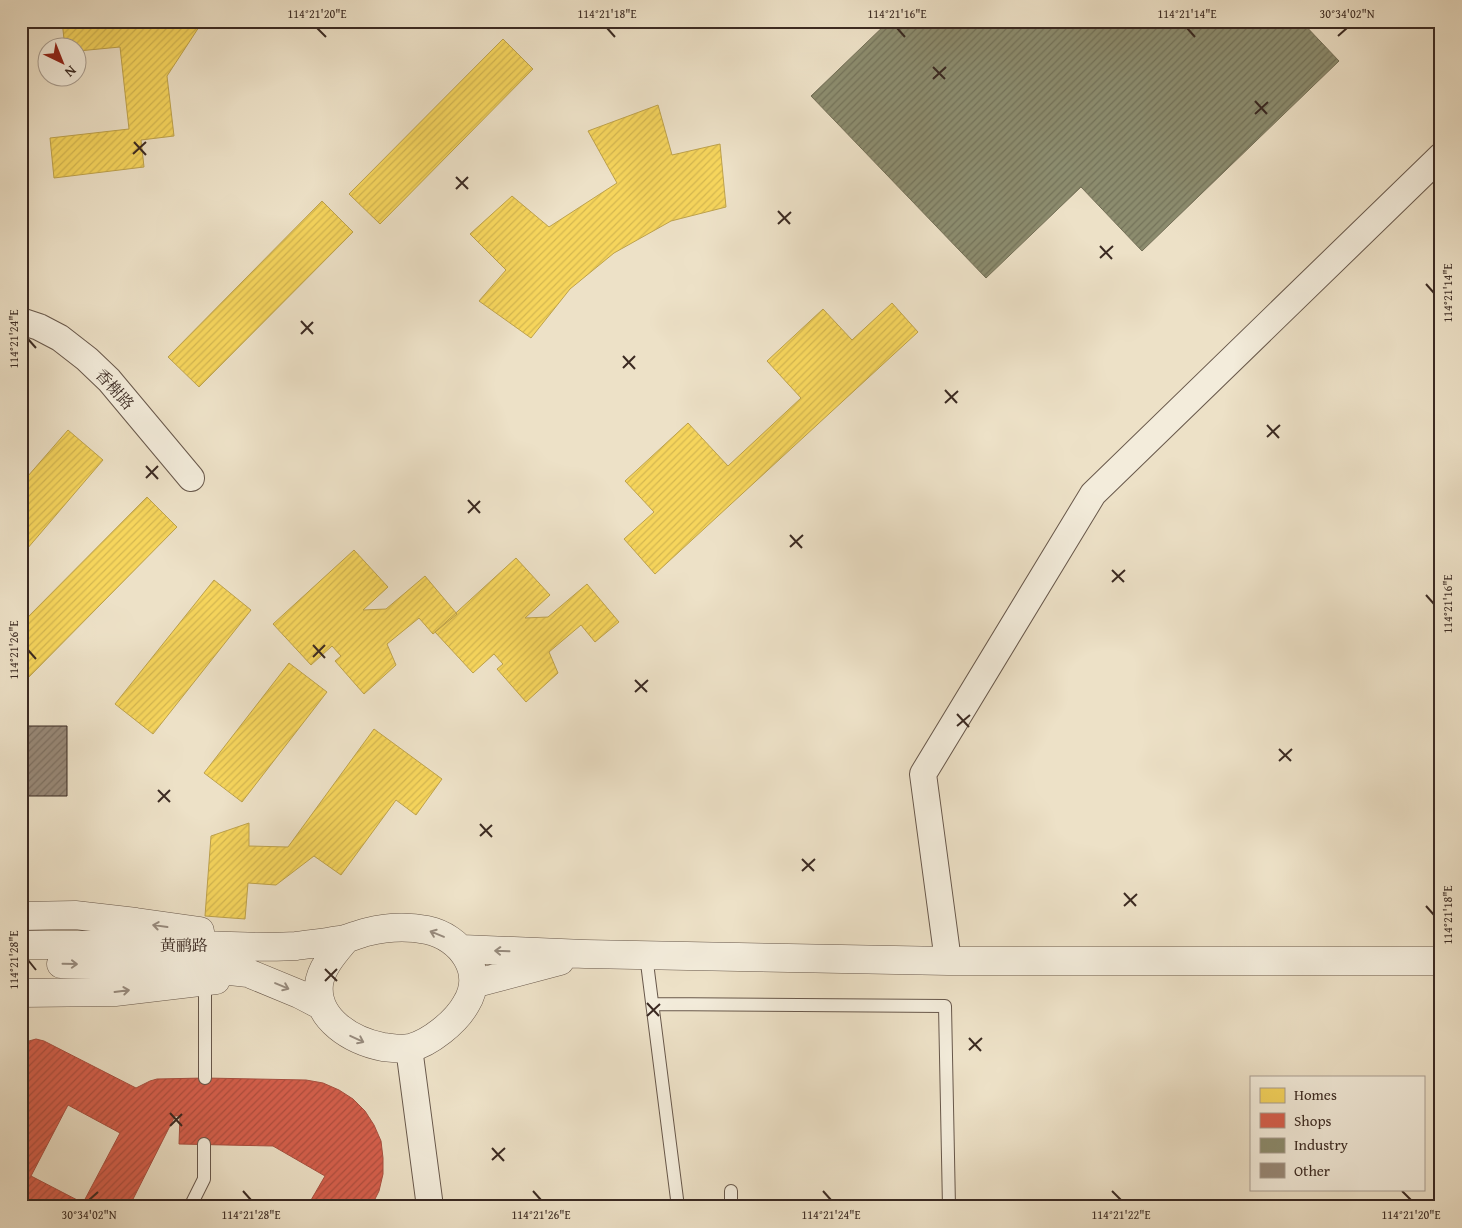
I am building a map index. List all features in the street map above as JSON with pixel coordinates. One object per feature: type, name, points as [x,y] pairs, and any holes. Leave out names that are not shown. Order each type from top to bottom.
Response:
[{"type":"street","points":[[948,961],[923,774],[1088,502],[1093,494],[1441,156]]},
{"type":"street","name":"香榭路","points":[[21,321],[39,327],[60,338],[87,359],[109,380],[191,478]]},
{"type":"street","points":[[21,916],[75,916],[118,920],[295,946]]},
{"type":"street","points":[[384,928],[413,928],[440,934],[462,949],[469,962],[473,984],[466,1005],[456,1018],[442,1030],[409,1048],[397,1049],[381,1046],[350,1036],[337,1026],[322,1006],[319,983],[322,974],[333,954],[346,938],[384,928]]},
{"type":"street","name":"黄鹂路","points":[[21,945],[295,946],[346,938]]},
{"type":"street","points":[[462,949],[585,954],[948,961],[1441,961]]},
{"type":"street","points":[[473,984],[585,954]]},
{"type":"street","name":"黄鹂路","points":[[21,964],[185,966],[248,973],[299,994],[322,1006]]},
{"type":"street","points":[[21,993],[115,992],[205,982],[248,973]]},
{"type":"street","points":[[409,1048],[430,1207]]},
{"type":"lane","points":[[646,955],[678,1207]]},
{"type":"lane","points":[[205,982],[205,1078]]},
{"type":"lane","points":[[653,1004],[945,1006],[949,1207]]},
{"type":"lane","points":[[190,1207],[204,1179],[204,1144]]},
{"type":"lane","points":[[731,1191],[731,1207]]},
{"type":"building: Homes","points":[[62,21],[199,21],[199,27],[167,76],[174,136],[141,140],[144,167],[54,178],[50,138],[129,129],[120,47],[88,50],[88,38],[64,38]]},
{"type":"building: Homes","points":[[503,39],[533,69],[380,224],[349,194]]},
{"type":"building: Homes","points":[[658,105],[672,155],[720,144],[726,207],[671,221],[614,253],[570,289],[531,338],[479,301],[506,270],[470,234],[512,196],[549,227],[617,183],[588,131]]},
{"type":"building: Homes","points":[[322,201],[353,232],[199,387],[168,357]]},
{"type":"building: Homes","points":[[892,303],[918,332],[655,574],[624,539],[654,512],[625,481],[688,423],[728,466],[801,398],[767,361],[823,309],[852,340]]},
{"type":"building: Homes","points":[[68,430],[103,460],[21,556],[21,484]]},
{"type":"building: Homes","points":[[147,497],[177,527],[24,682],[21,680],[21,624]]},
{"type":"building: Homes","points":[[354,550],[388,587],[363,610],[386,609],[425,576],[457,614],[433,634],[419,618],[387,644],[396,665],[364,694],[335,661],[341,656],[332,646],[311,665],[273,624]]},
{"type":"building: Homes","points":[[516,558],[550,595],[525,618],[548,617],[587,584],[619,622],[595,642],[581,625],[549,652],[558,673],[526,702],[497,669],[503,664],[494,654],[473,673],[435,632]]},
{"type":"building: Homes","points":[[214,580],[251,610],[153,734],[115,704]]},
{"type":"building: Homes","points":[[289,663],[327,692],[242,802],[204,773]]},
{"type":"building: Homes","points":[[374,729],[442,779],[416,815],[396,800],[341,875],[314,856],[276,885],[248,883],[245,919],[205,916],[211,836],[249,823],[249,846],[288,847]]},
{"type":"building: Shops","points":[[36,1039],[44,1041],[136,1088],[157,1079],[306,1080],[323,1083],[353,1099],[365,1111],[374,1125],[381,1141],[383,1158],[383,1174],[379,1191],[371,1207],[307,1207],[325,1176],[273,1146],[179,1144],[180,1116],[175,1116],[129,1207],[21,1207],[21,1047],[29,1041]],"holes":[[[68,1105],[120,1133],[83,1203],[31,1176]]]},
{"type":"building: Industry","points":[[889,21],[1301,21],[1339,61],[1142,251],[1081,187],[986,278],[811,96]]},
{"type":"building: Other","points":[[21,726],[67,726],[67,796],[21,796]]}]
